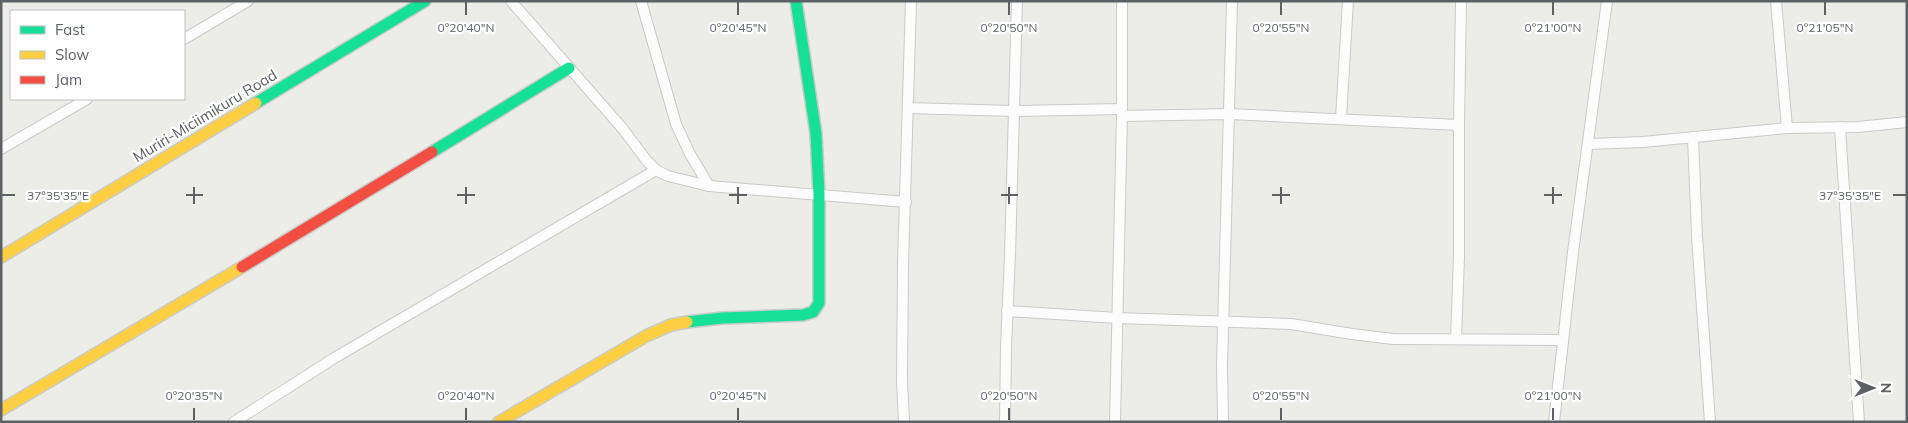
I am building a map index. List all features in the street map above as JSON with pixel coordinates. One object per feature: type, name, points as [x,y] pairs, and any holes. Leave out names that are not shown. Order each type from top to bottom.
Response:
[{"type":"street","points":[[185,38],[248,1]]},
{"type":"street","name":"Muriri-Miciimikuru Road","points":[[1,257],[425,1]]},
{"type":"street","points":[[511,1],[656,170],[682,181],[709,186],[906,202]]},
{"type":"street","points":[[641,1],[676,124],[690,154],[709,186]]},
{"type":"street","points":[[499,422],[637,341],[669,326],[679,323],[711,320],[795,316],[815,311],[819,303],[819,194],[816,134],[796,1]]},
{"type":"street","points":[[904,422],[902,373],[910,1]]},
{"type":"street","points":[[1005,422],[1017,1]]},
{"type":"street","points":[[1115,422],[1122,113],[1122,1]]},
{"type":"street","points":[[1223,422],[1223,321],[1232,1]]},
{"type":"street","points":[[1341,118],[1348,1]]},
{"type":"street","points":[[1456,339],[1459,248],[1461,1]]},
{"type":"street","points":[[1554,422],[1607,1]]},
{"type":"street","points":[[1776,1],[1787,128]]},
{"type":"street","points":[[1,410],[304,231],[569,68]]},
{"type":"street","points":[[1,149],[85,100]]},
{"type":"street","points":[[908,108],[1230,114],[1459,125]]},
{"type":"street","points":[[1588,144],[1644,142],[1787,128],[1840,127],[1907,122]]},
{"type":"street","points":[[1840,127],[1859,422]]},
{"type":"street","points":[[1693,137],[1697,236],[1710,422]]},
{"type":"street","points":[[234,422],[336,357],[656,170]]},
{"type":"street","points":[[1008,311],[1117,318],[1291,324],[1393,339],[1563,340]]},
{"type":"traffic: fast","points":[[256,103],[425,1]]},
{"type":"traffic: fast","points":[[687,322],[723,318],[803,315],[813,312],[819,303],[819,194],[816,134],[796,1]]},
{"type":"traffic: fast","points":[[432,152],[569,68]]},
{"type":"traffic: slow","points":[[1,257],[256,103]]},
{"type":"traffic: slow","points":[[1,410],[242,267]]},
{"type":"traffic: slow","points":[[499,422],[646,336],[671,325],[687,322]]},
{"type":"traffic: jam","points":[[242,267],[432,152]]}]
